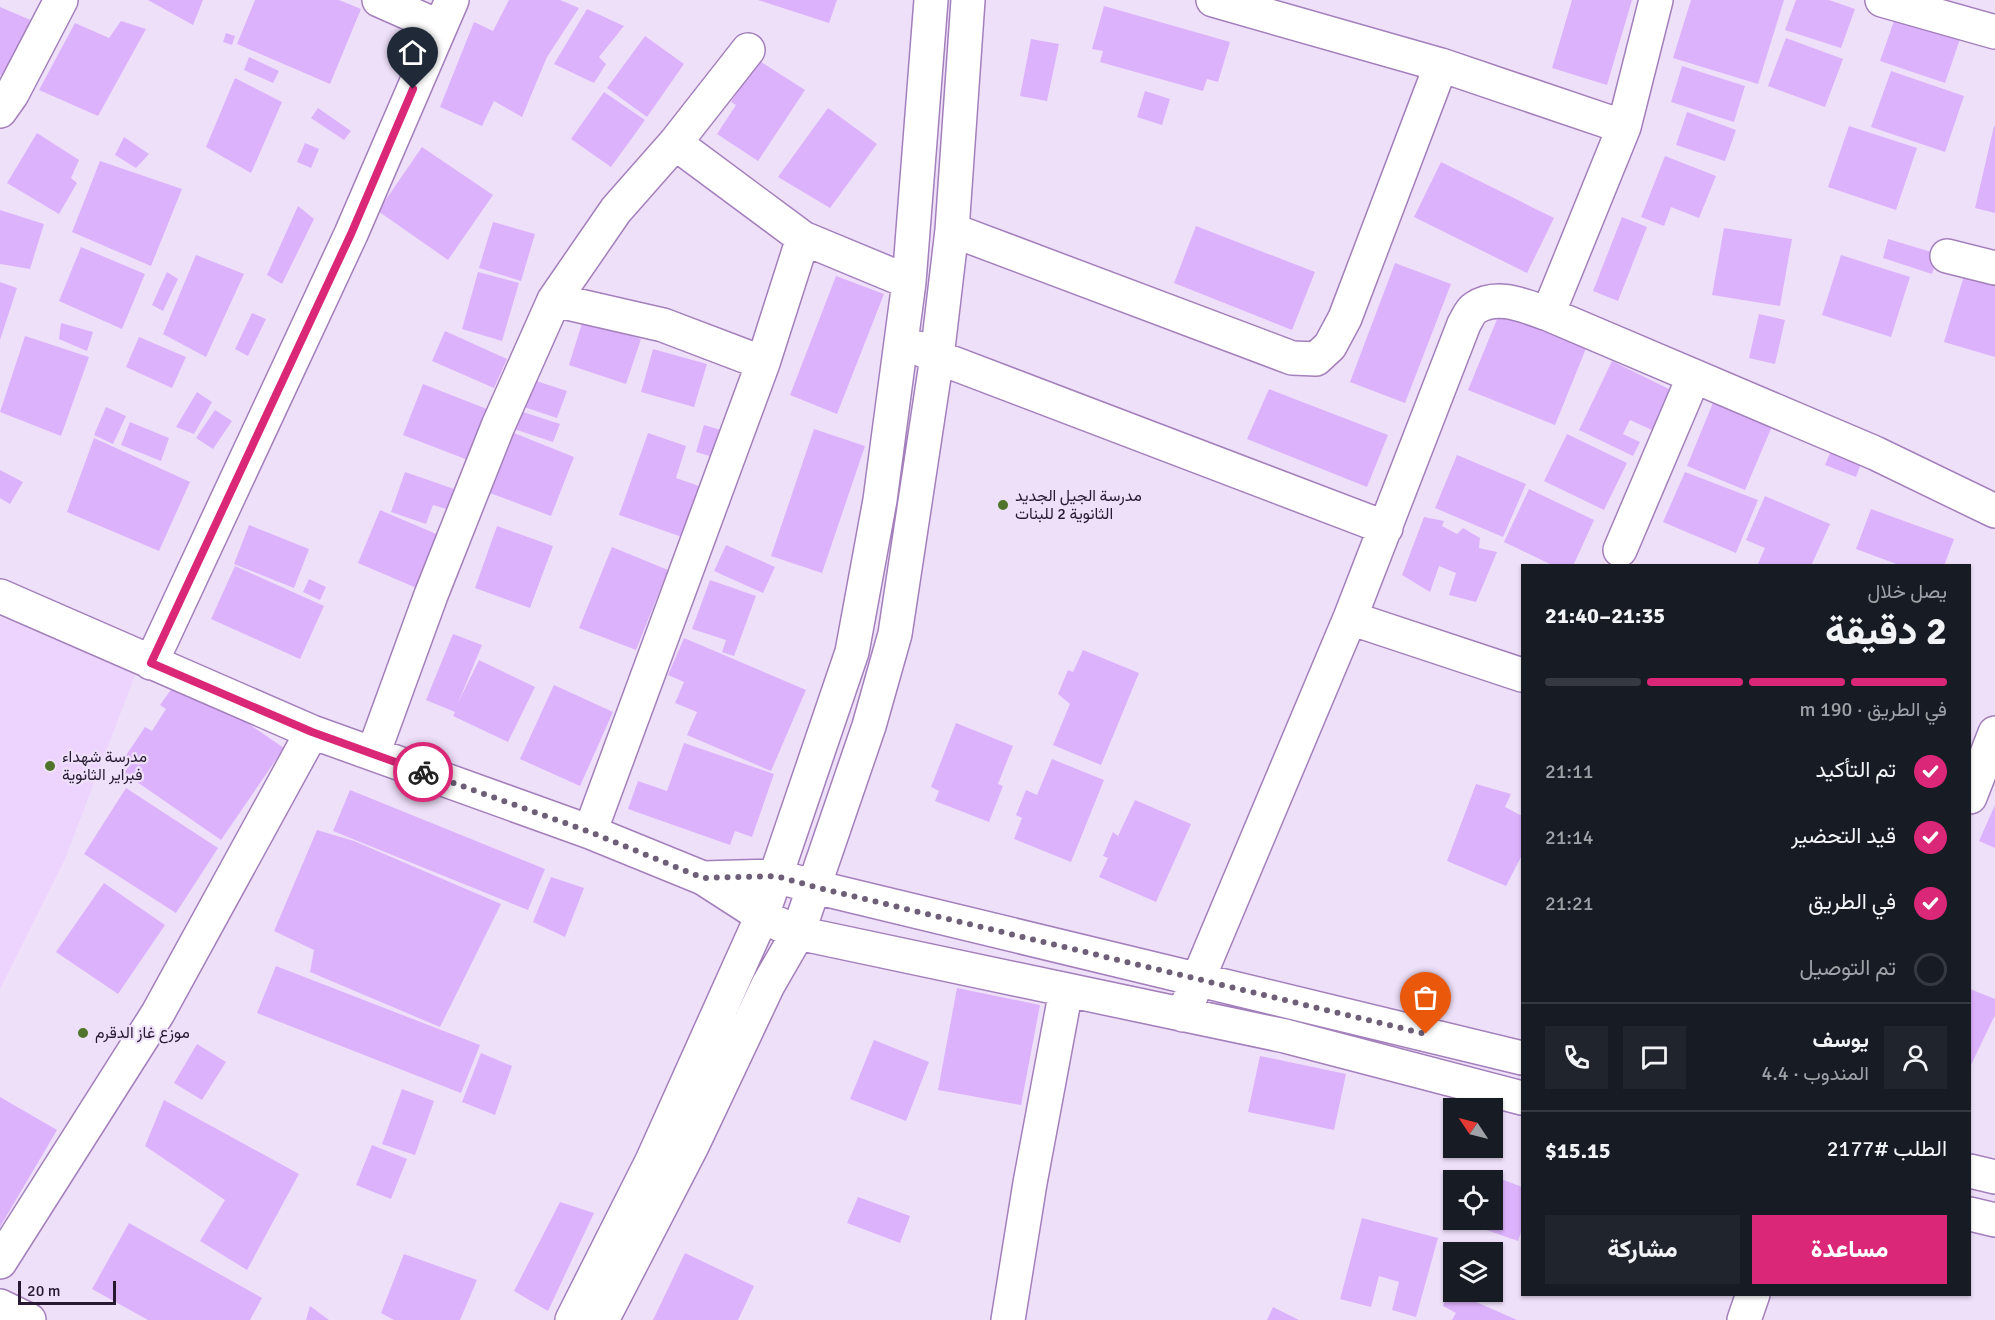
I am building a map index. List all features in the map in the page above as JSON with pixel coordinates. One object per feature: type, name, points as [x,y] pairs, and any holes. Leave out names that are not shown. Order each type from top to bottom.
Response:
[{"type":"street","points":[[0,111],[12,94],[61,0]]},
{"type":"street","points":[[151,663],[351,234],[446,14],[379,0]]},
{"type":"street","points":[[572,1320],[651,1161],[762,916],[852,652],[879,500],[909,282],[931,0]]},
{"type":"street","points":[[602,1320],[692,1146],[768,985],[798,933],[869,726],[895,634],[937,357],[952,230],[968,0]]},
{"type":"street","points":[[1213,0],[1441,65],[1624,127]]},
{"type":"street","points":[[1548,314],[1624,127],[1656,0]]},
{"type":"street","points":[[1882,0],[1995,32]]},
{"type":"street","points":[[373,754],[438,576],[498,426],[554,300],[616,210],[675,143],[748,50]]},
{"type":"street","points":[[952,230],[1292,358],[1316,359],[1330,346],[1345,318],[1441,65]]},
{"type":"street","points":[[675,143],[803,238],[909,282]]},
{"type":"street","points":[[590,832],[763,363],[803,238]]},
{"type":"street","points":[[1947,256],[1995,268]]},
{"type":"street","points":[[554,300],[663,326],[763,363]]},
{"type":"street","points":[[1183,1015],[1350,618],[1464,324],[1473,309],[1494,300],[1518,303],[1548,314],[1875,453],[1995,511]]},
{"type":"street","points":[[901,340],[937,357],[1386,528]]},
{"type":"street","points":[[1620,550],[1694,376]]},
{"type":"street","points":[[0,596],[312,732],[590,832],[703,878],[762,916],[798,933],[1285,1036],[1521,1098]]},
{"type":"street","points":[[1350,618],[1521,675]]},
{"type":"street","points":[[0,1262],[158,1013],[312,732]]},
{"type":"street","points":[[1971,794],[1995,733]]},
{"type":"street","points":[[703,878],[776,876],[1521,1058]]},
{"type":"street","points":[[1008,1320],[1065,990]]},
{"type":"street","points":[[1971,1171],[1995,1177]]},
{"type":"street","points":[[1971,1214],[1995,1220]]},
{"type":"street","points":[[1744,1320],[1752,1296]]},
{"type":"street","points":[[0,1306],[29,1320]]},
{"type":"shaded area","name":"مدرسة شهداء فبراير الثانوية","points":[[0,617],[136,673],[65,859],[0,989]]},
{"type":"building","points":[[148,0],[203,0],[193,25]]},
{"type":"building","points":[[255,0],[339,0],[361,9],[330,84],[237,44]]},
{"type":"building","points":[[509,0],[560,0],[579,8],[547,57],[522,117],[494,101],[482,126],[440,107],[474,22],[493,31]]},
{"type":"building","points":[[758,0],[837,0],[829,23]]},
{"type":"building","points":[[1572,0],[1632,0],[1607,85],[1552,68]]},
{"type":"building","points":[[1691,0],[1784,0],[1758,84],[1673,58]]},
{"type":"building","points":[[1796,0],[1829,0],[1855,9],[1841,48],[1785,30]]},
{"type":"building","points":[[1104,6],[1230,42],[1218,82],[1207,79],[1203,91],[1100,62],[1103,51],[1092,49]]},
{"type":"building","points":[[0,7],[33,21],[7,78],[0,75]]},
{"type":"building","points":[[587,9],[624,26],[599,57],[606,64],[594,83],[554,64]]},
{"type":"building","points":[[1895,18],[1960,39],[1945,83],[1880,61]]},
{"type":"building","points":[[121,21],[146,29],[98,116],[39,90],[75,23],[109,38]]},
{"type":"building","points":[[226,33],[235,36],[232,45],[223,42]]},
{"type":"building","points":[[645,36],[684,64],[647,117],[607,88]]},
{"type":"building","points":[[1786,38],[1843,59],[1825,107],[1768,86]]},
{"type":"building","points":[[1031,39],[1059,44],[1047,101],[1020,96]]},
{"type":"building","points":[[249,57],[279,71],[273,83],[244,70]]},
{"type":"building","points":[[758,60],[805,90],[758,161],[717,134],[736,105],[731,102]]},
{"type":"building","points":[[1682,66],[1745,86],[1734,122],[1671,102]]},
{"type":"building","points":[[1891,71],[1964,96],[1945,152],[1871,127]]},
{"type":"building","points":[[235,78],[282,102],[251,173],[206,147]]},
{"type":"building","points":[[1145,91],[1170,99],[1162,125],[1137,117]]},
{"type":"building","points":[[604,92],[645,120],[611,167],[571,139]]},
{"type":"building","points":[[318,108],[351,131],[344,140],[311,118]]},
{"type":"building","points":[[828,108],[877,144],[830,208],[778,177]]},
{"type":"building","points":[[1687,112],[1736,130],[1725,161],[1676,145]]},
{"type":"building","points":[[1849,126],[1917,148],[1896,210],[1828,187]]},
{"type":"building","points":[[1995,126],[1995,213],[1975,208]]},
{"type":"building","points":[[37,133],[79,160],[71,178],[77,183],[59,214],[7,183]]},
{"type":"building","points":[[124,137],[149,154],[136,168],[115,155]]},
{"type":"building","points":[[305,143],[319,149],[311,168],[297,162]]},
{"type":"building","points":[[422,147],[493,195],[448,260],[378,211]]},
{"type":"building","points":[[1665,156],[1716,176],[1699,218],[1671,207],[1664,226],[1641,217]]},
{"type":"building","points":[[100,161],[182,189],[151,266],[72,232]]},
{"type":"building","points":[[1441,162],[1554,218],[1527,273],[1414,217]]},
{"type":"building","points":[[298,206],[314,219],[282,284],[267,275]]},
{"type":"building","points":[[0,210],[44,224],[30,269],[0,264]]},
{"type":"building","points":[[1622,217],[1647,227],[1618,301],[1593,291]]},
{"type":"building","points":[[493,222],[535,234],[521,281],[479,268]]},
{"type":"building","points":[[1196,226],[1315,272],[1292,330],[1174,283]]},
{"type":"building","points":[[1724,228],[1792,239],[1780,306],[1712,295]]},
{"type":"building","points":[[1888,239],[1938,254],[1932,274],[1883,258]]},
{"type":"building","points":[[81,247],[145,274],[122,329],[59,301]]},
{"type":"building","points":[[196,255],[244,274],[206,357],[163,334]]},
{"type":"building","points":[[1841,255],[1910,277],[1891,337],[1822,315]]},
{"type":"building","points":[[1395,263],[1451,284],[1405,403],[1350,382]]},
{"type":"building","points":[[1966,269],[1995,278],[1995,357],[1944,342]]},
{"type":"building","points":[[167,272],[178,279],[163,311],[152,305]]},
{"type":"building","points":[[478,272],[519,283],[502,341],[462,329]]},
{"type":"building","points":[[836,276],[884,294],[837,414],[790,395]]},
{"type":"building","points":[[0,282],[17,288],[0,340]]},
{"type":"building","points":[[1500,312],[1587,346],[1555,425],[1468,390]]},
{"type":"building","points":[[252,313],[266,319],[248,356],[235,349]]},
{"type":"building","points":[[1759,314],[1785,320],[1775,364],[1749,358]]},
{"type":"building","points":[[583,320],[641,339],[626,384],[569,365]]},
{"type":"building","points":[[61,323],[93,332],[87,351],[59,339]]},
{"type":"building","points":[[445,331],[507,359],[494,388],[432,361]]},
{"type":"building","points":[[25,336],[89,357],[61,436],[0,412]]},
{"type":"building","points":[[139,337],[186,357],[172,388],[126,367]]},
{"type":"building","points":[[653,349],[707,364],[694,407],[641,392]]},
{"type":"building","points":[[1612,361],[1673,391],[1654,431],[1630,420],[1623,434],[1640,442],[1633,456],[1579,430]]},
{"type":"building","points":[[530,379],[567,391],[557,418],[521,406]]},
{"type":"building","points":[[423,384],[492,411],[473,462],[403,435]]},
{"type":"building","points":[[1269,389],[1388,435],[1367,487],[1247,439]]},
{"type":"building","points":[[197,392],[212,402],[194,434],[176,427]]},
{"type":"building","points":[[1717,393],[1776,417],[1745,490],[1687,466]]},
{"type":"building","points":[[106,407],[126,416],[113,444],[94,435]]},
{"type":"building","points":[[215,410],[232,421],[213,449],[196,438]]},
{"type":"building","points":[[520,411],[560,424],[553,442],[514,429]]},
{"type":"building","points":[[130,422],[169,438],[161,461],[121,445]]},
{"type":"building","points":[[704,425],[721,430],[713,457],[696,452]]},
{"type":"building","points":[[814,429],[865,446],[822,573],[771,556]]},
{"type":"building","points":[[514,433],[574,457],[551,516],[490,493]]},
{"type":"building","points":[[648,433],[686,446],[676,478],[699,486],[682,537],[619,515]]},
{"type":"building","points":[[1567,434],[1627,463],[1604,510],[1544,481]]},
{"type":"building","points":[[94,438],[190,482],[159,551],[67,512]]},
{"type":"building","points":[[1835,441],[1865,453],[1856,477],[1825,465]]},
{"type":"building","points":[[1457,455],[1526,484],[1503,537],[1435,508]]},
{"type":"building","points":[[0,470],[23,482],[10,504],[0,498]]},
{"type":"building","points":[[405,472],[463,492],[456,512],[433,505],[426,524],[391,512]]},
{"type":"building","points":[[1685,472],[1758,500],[1736,553],[1663,522]]},
{"type":"building","points":[[1529,489],[1594,520],[1574,564],[1550,564],[1504,542]]},
{"type":"building","points":[[1765,496],[1830,524],[1812,564],[1758,564],[1765,548],[1746,540]]},
{"type":"building","points":[[1871,509],[1954,539],[1945,564],[1897,564],[1856,549]]},
{"type":"building","points":[[380,510],[441,536],[419,589],[358,563]]},
{"type":"building","points":[[1424,517],[1444,521],[1442,526],[1457,534],[1463,528],[1480,538],[1479,548],[1497,552],[1476,602],[1449,595],[1456,573],[1439,566],[1430,592],[1402,575]]},
{"type":"building","points":[[249,525],[309,549],[294,588],[234,564]]},
{"type":"building","points":[[497,526],[553,546],[530,608],[475,588]]},
{"type":"building","points":[[726,545],[775,567],[763,593],[714,571]]},
{"type":"building","points":[[612,547],[668,570],[636,650],[579,628]]},
{"type":"building","points":[[235,566],[324,606],[300,659],[211,619]]},
{"type":"building","points":[[309,579],[326,587],[320,600],[303,592]]},
{"type":"building","points":[[710,580],[756,596],[734,656],[722,652],[726,640],[692,629]]},
{"type":"building","points":[[453,634],[482,645],[458,703],[479,660],[535,687],[508,742],[453,716],[455,712],[426,700]]},
{"type":"building","points":[[684,638],[806,690],[771,771],[687,735],[697,712],[675,703],[684,682],[668,675]]},
{"type":"building","points":[[1083,650],[1139,673],[1101,765],[1053,745],[1070,704],[1058,694],[1068,670],[1073,672]]},
{"type":"building","points":[[180,677],[284,748],[221,840],[124,773],[132,762],[125,757],[145,727],[152,731],[166,709],[160,705]]},
{"type":"building","points":[[554,685],[613,712],[580,786],[520,759]]},
{"type":"building","points":[[956,723],[1013,746],[998,784],[1003,786],[989,822],[935,801],[939,791],[931,787]]},
{"type":"building","points":[[684,743],[774,774],[752,837],[735,831],[730,845],[628,809],[638,781],[667,791]]},
{"type":"building","points":[[1052,759],[1104,780],[1071,862],[1014,839],[1022,818],[1016,815],[1026,790],[1037,795]]},
{"type":"building","points":[[1476,784],[1511,794],[1505,807],[1521,815],[1521,857],[1506,886],[1447,861]]},
{"type":"building","points":[[126,788],[218,848],[176,913],[84,854]]},
{"type":"building","points":[[350,790],[545,869],[528,910],[333,831]]},
{"type":"building","points":[[1135,800],[1191,824],[1156,902],[1099,877],[1108,858],[1103,856],[1113,832],[1118,836]]},
{"type":"building","points":[[1995,805],[1995,848],[1979,841]]},
{"type":"building","points":[[317,830],[354,841],[501,904],[440,1027],[310,972],[314,950],[274,931]]},
{"type":"building","points":[[551,877],[584,888],[565,937],[533,922]]},
{"type":"building","points":[[104,883],[165,925],[118,994],[56,952]]},
{"type":"building","points":[[276,966],[480,1045],[461,1093],[257,1013]]},
{"type":"building","points":[[957,988],[1040,1005],[1021,1105],[938,1090]]},
{"type":"building","points":[[1971,989],[1995,999],[1995,1015],[1971,1065]]},
{"type":"building","points":[[874,1040],[929,1062],[906,1121],[850,1099]]},
{"type":"building","points":[[197,1044],[226,1062],[202,1100],[174,1083]]},
{"type":"building","points":[[481,1053],[512,1066],[495,1115],[462,1102]]},
{"type":"building","points":[[1260,1056],[1346,1074],[1334,1130],[1248,1112]]},
{"type":"building","points":[[402,1089],[434,1101],[415,1155],[382,1144]]},
{"type":"building","points":[[0,1097],[57,1130],[0,1227]]},
{"type":"building","points":[[164,1100],[299,1174],[247,1270],[200,1241],[225,1200],[145,1146]]},
{"type":"building","points":[[372,1145],[407,1159],[391,1199],[356,1185]]},
{"type":"building","points":[[1503,1180],[1521,1187],[1521,1231],[1518,1241],[1487,1230],[1503,1230]]},
{"type":"building","points":[[858,1197],[910,1216],[900,1243],[847,1223]]},
{"type":"building","points":[[560,1202],[594,1213],[548,1311],[514,1291]]},
{"type":"building","points":[[1362,1218],[1438,1238],[1416,1317],[1392,1310],[1399,1282],[1379,1276],[1371,1307],[1340,1299]]},
{"type":"building","points":[[129,1223],[262,1298],[250,1320],[148,1320],[92,1289]]},
{"type":"building","points":[[685,1253],[754,1286],[738,1320],[653,1320]]},
{"type":"building","points":[[404,1254],[477,1280],[460,1320],[394,1320],[381,1313]]},
{"type":"building","points":[[1444,1302],[1476,1302],[1517,1320],[1452,1320],[1456,1313],[1443,1306]]},
{"type":"building","points":[[310,1306],[329,1320],[306,1320]]},
{"type":"building","points":[[1273,1307],[1299,1320],[1267,1320]]},
{"type":"way so far","points":[[423,772],[590,832],[703,878],[776,876],[1426,1034]]},
{"type":"place","name":"مدرسة الجيل الجديد الثانوية 2 للبنات","points":[[1003,505]]},
{"type":"place","name":"مدرسة شهداء فبراير الثانوية","points":[[50,766]]},
{"type":"place","name":"موزع غاز الدقرم","points":[[83,1033]]},
{"type":"route","points":[[413,89],[351,234],[151,663],[312,732],[423,772]]}]
